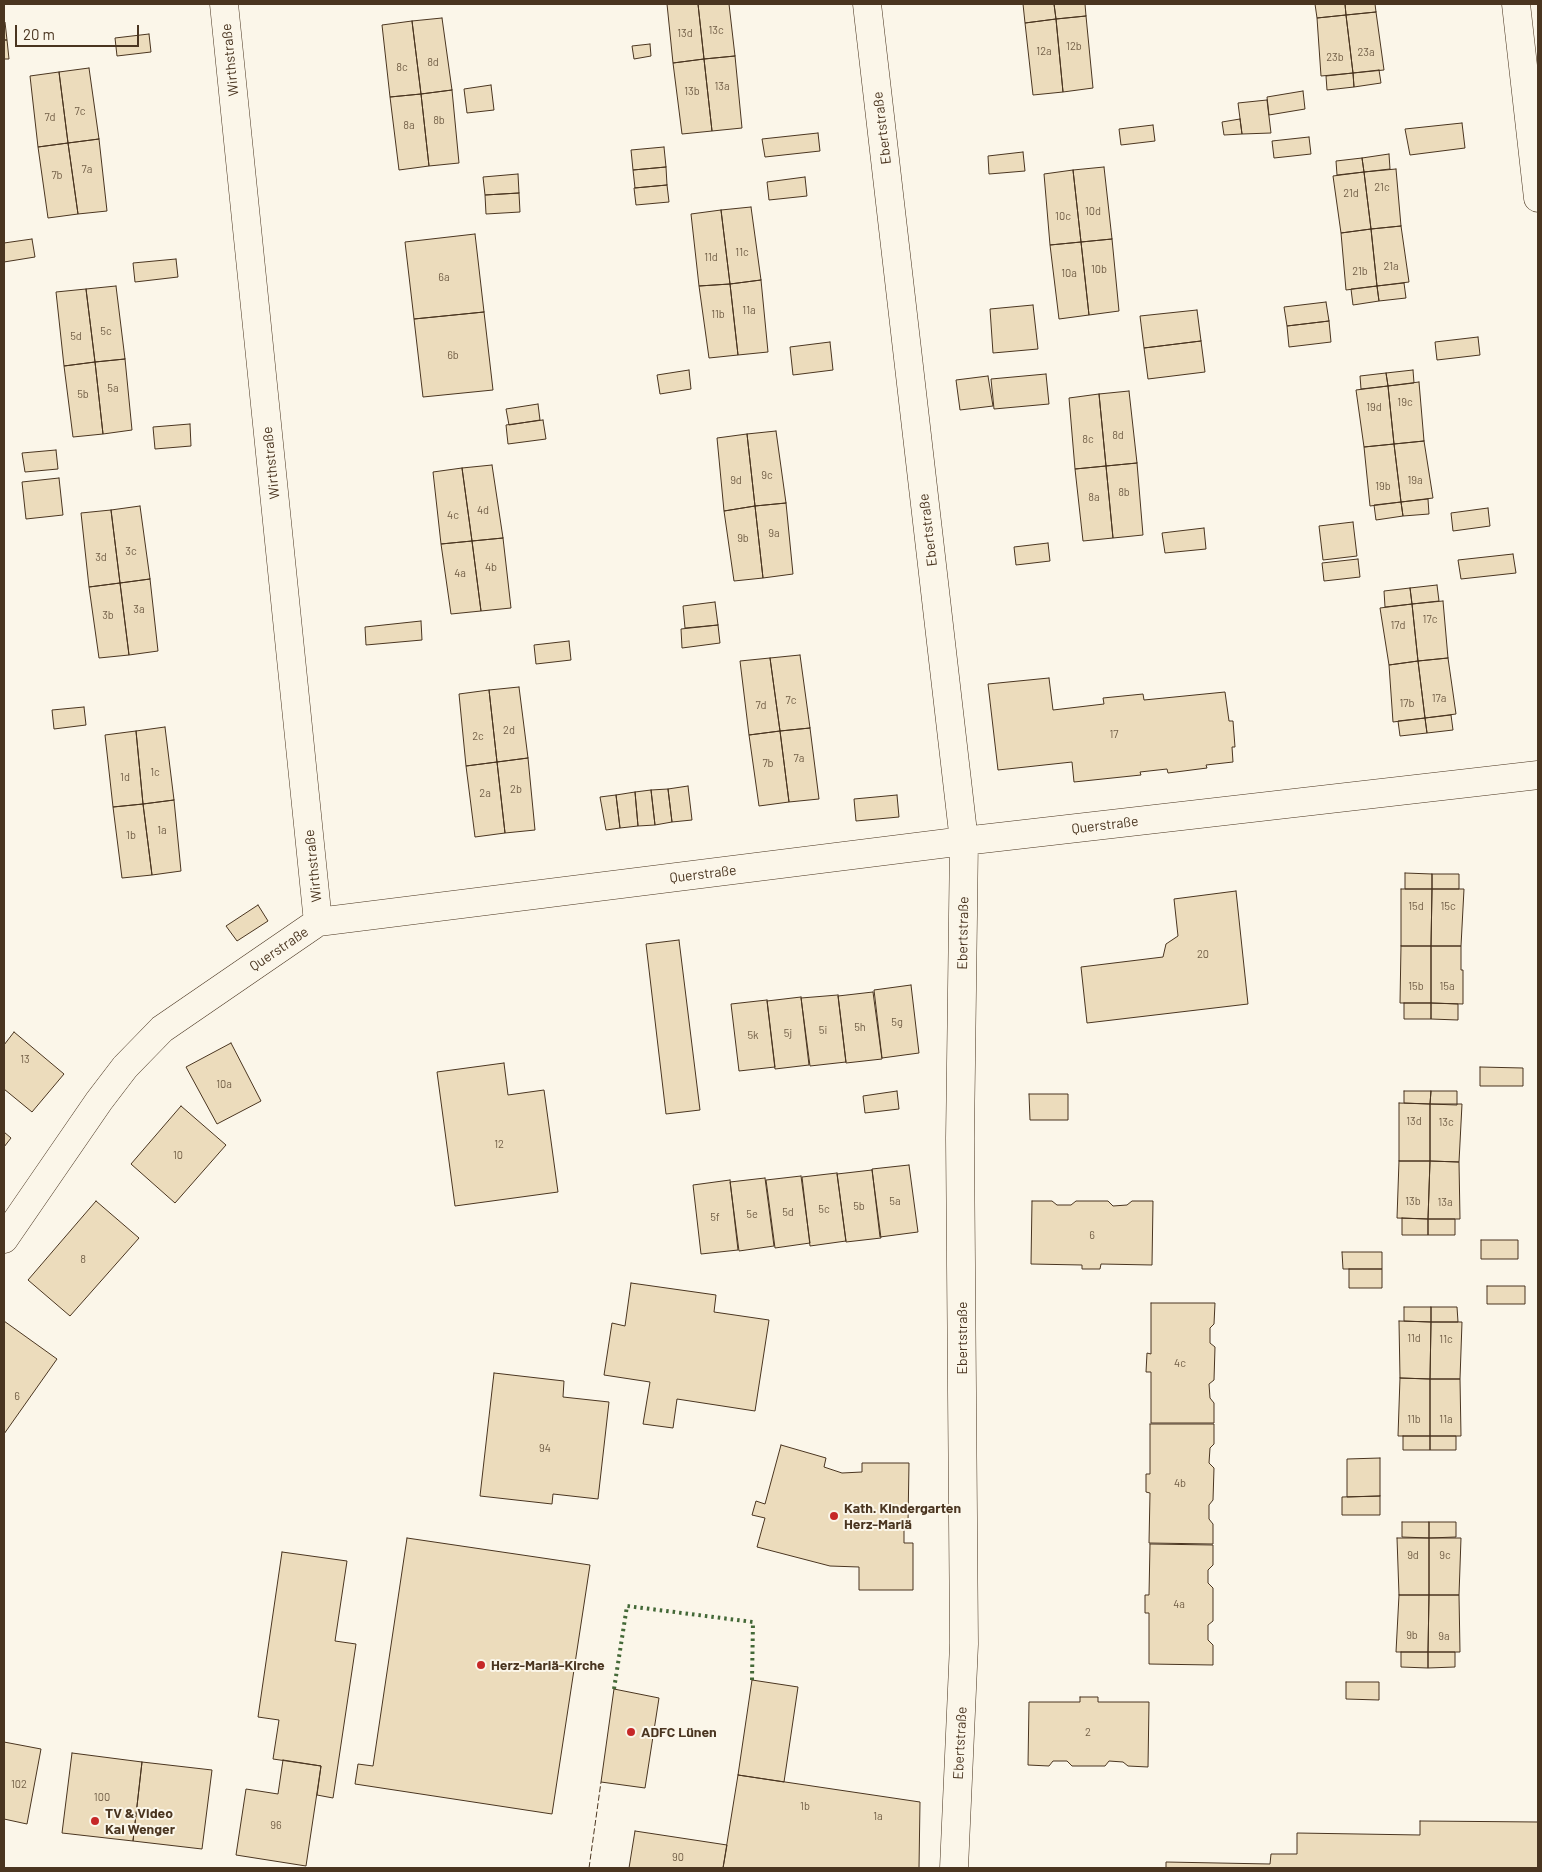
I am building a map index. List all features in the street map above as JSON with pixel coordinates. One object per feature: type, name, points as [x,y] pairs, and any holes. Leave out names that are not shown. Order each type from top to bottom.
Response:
[{"type":"street","name":"Wirthstraße","points":[[224,4],[318,922]]},
{"type":"street","name":"Ebertstraße","points":[[867,4],[964,841],[960,1138],[964,1644],[954,1868]]},
{"type":"street","points":[[1516,4],[1538,198]]},
{"type":"street","name":"Querstraße","points":[[4,1239],[99,1101],[125,1067],[162,1029],[318,922],[964,841],[1538,775]]},
{"type":"building","points":[[667,4],[698,4],[704,59],[673,63]]},
{"type":"building","points":[[698,4],[729,4],[735,56],[704,59]]},
{"type":"building","points":[[1023,4],[1054,4],[1056,19],[1025,23]]},
{"type":"building","points":[[1054,4],[1085,4],[1086,16],[1056,19]]},
{"type":"building","points":[[1315,4],[1345,4],[1346,15],[1317,18]]},
{"type":"building","points":[[1345,4],[1375,4],[1376,12],[1346,15]]},
{"type":"building","points":[[1376,12],[1384,70],[1353,73],[1346,15]]},
{"type":"building","points":[[1346,15],[1353,73],[1321,76],[1317,18]]},
{"type":"building","points":[[1086,16],[1093,88],[1063,92],[1056,19]]},
{"type":"building","points":[[442,18],[452,90],[421,94],[412,21]]},
{"type":"building","points":[[1056,19],[1063,92],[1033,95],[1025,23]]},
{"type":"building","points":[[412,21],[421,94],[390,97],[382,25]]},
{"type":"building","points":[[5,22],[7,40],[4,40]]},
{"type":"building","points":[[149,34],[151,52],[117,56],[115,38]]},
{"type":"building","points":[[4,40],[7,40],[9,59],[4,59]]},
{"type":"building","points":[[650,44],[651,56],[634,59],[632,46]]},
{"type":"building","points":[[735,56],[742,128],[712,131],[704,59]]},
{"type":"building","points":[[704,59],[712,131],[682,134],[673,63]]},
{"type":"building","points":[[89,68],[99,139],[68,143],[59,72]]},
{"type":"building","points":[[1379,70],[1381,83],[1354,87],[1353,73]]},
{"type":"building","points":[[59,72],[68,143],[38,147],[30,76]]},
{"type":"building","points":[[1353,73],[1354,87],[1327,90],[1326,76]]},
{"type":"building","points":[[491,85],[494,110],[467,113],[464,89]]},
{"type":"building","points":[[452,90],[459,163],[429,166],[421,94]]},
{"type":"building","points":[[1303,91],[1305,109],[1269,115],[1267,97]]},
{"type":"building","points":[[421,94],[429,166],[399,170],[390,97]]},
{"type":"building","points":[[1267,100],[1271,133],[1242,134],[1238,103]]},
{"type":"building","points":[[1240,119],[1242,134],[1224,135],[1222,122]]},
{"type":"building","points":[[1462,123],[1465,148],[1410,155],[1405,129]]},
{"type":"building","points":[[1153,125],[1155,141],[1121,145],[1119,129]]},
{"type":"building","points":[[818,133],[820,151],[765,157],[762,139]]},
{"type":"building","points":[[1309,137],[1311,154],[1274,158],[1272,141]]},
{"type":"building","points":[[99,139],[107,211],[78,214],[68,143]]},
{"type":"building","points":[[68,143],[78,214],[48,218],[38,147]]},
{"type":"building","points":[[664,147],[666,167],[633,170],[631,150]]},
{"type":"building","points":[[1023,152],[1025,171],[989,174],[988,156]]},
{"type":"building","points":[[1389,154],[1390,169],[1364,172],[1362,158]]},
{"type":"building","points":[[1362,158],[1364,172],[1337,175],[1336,161]]},
{"type":"building","points":[[666,167],[667,185],[635,188],[633,170]]},
{"type":"building","points":[[1104,167],[1112,239],[1081,242],[1073,170]]},
{"type":"building","points":[[1396,169],[1401,226],[1371,229],[1364,172]]},
{"type":"building","points":[[1073,170],[1081,242],[1050,245],[1044,174]]},
{"type":"building","points":[[1364,172],[1371,229],[1341,233],[1333,176]]},
{"type":"building","points":[[518,174],[519,193],[485,195],[483,177]]},
{"type":"building","points":[[805,177],[807,196],[769,200],[767,182]]},
{"type":"building","points":[[667,185],[669,202],[636,205],[634,188]]},
{"type":"building","points":[[519,193],[520,212],[486,214],[485,195]]},
{"type":"building","points":[[751,207],[761,280],[730,284],[721,210]]},
{"type":"building","points":[[721,210],[730,284],[699,286],[691,214]]},
{"type":"building","points":[[1401,226],[1409,282],[1377,286],[1371,229]]},
{"type":"building","points":[[1371,229],[1377,286],[1346,290],[1341,233]]},
{"type":"building","points":[[475,234],[484,312],[414,319],[405,242]]},
{"type":"building","points":[[32,239],[35,257],[4,262],[4,243]]},
{"type":"building","points":[[1112,239],[1119,311],[1089,315],[1081,242]]},
{"type":"building","points":[[1081,242],[1089,315],[1059,319],[1050,245]]},
{"type":"building","points":[[176,259],[178,277],[135,282],[133,263]]},
{"type":"building","points":[[761,280],[768,352],[738,355],[730,284]]},
{"type":"building","points":[[1404,283],[1406,298],[1379,301],[1377,286]]},
{"type":"building","points":[[730,284],[738,355],[709,358],[699,286]]},
{"type":"building","points":[[116,286],[125,359],[95,362],[86,289]]},
{"type":"building","points":[[1377,286],[1379,301],[1353,305],[1351,289]]},
{"type":"building","points":[[86,289],[95,362],[64,366],[56,292]]},
{"type":"building","points":[[1326,302],[1329,321],[1287,326],[1284,307]]},
{"type":"building","points":[[1033,305],[1038,349],[993,353],[990,309]]},
{"type":"building","points":[[1197,310],[1201,341],[1144,348],[1140,316]]},
{"type":"building","points":[[484,312],[493,390],[423,397],[414,319]]},
{"type":"building","points":[[1329,321],[1331,342],[1289,347],[1287,326]]},
{"type":"building","points":[[1478,337],[1480,355],[1437,360],[1435,342]]},
{"type":"building","points":[[1201,341],[1205,372],[1148,379],[1144,348]]},
{"type":"building","points":[[830,342],[833,370],[793,375],[790,347]]},
{"type":"building","points":[[125,359],[132,430],[103,434],[95,362]]},
{"type":"building","points":[[95,362],[103,434],[73,437],[64,366]]},
{"type":"building","points":[[689,370],[691,389],[660,394],[657,375]]},
{"type":"building","points":[[1413,370],[1414,383],[1388,386],[1386,373]]},
{"type":"building","points":[[1386,373],[1388,386],[1361,389],[1360,376]]},
{"type":"building","points":[[1046,374],[1049,404],[994,409],[991,379]]},
{"type":"building","points":[[988,376],[993,406],[960,410],[956,380]]},
{"type":"building","points":[[1419,382],[1424,441],[1394,444],[1388,386]]},
{"type":"building","points":[[1388,386],[1394,444],[1364,447],[1356,390]]},
{"type":"building","points":[[1129,391],[1137,463],[1106,466],[1099,394]]},
{"type":"building","points":[[1099,394],[1106,466],[1075,469],[1069,398]]},
{"type":"building","points":[[538,404],[540,420],[509,425],[506,409]]},
{"type":"building","points":[[543,420],[546,439],[508,444],[506,425]]},
{"type":"building","points":[[190,424],[191,446],[155,449],[153,427]]},
{"type":"building","points":[[776,431],[786,503],[755,506],[747,434]]},
{"type":"building","points":[[747,434],[755,506],[724,511],[717,438]]},
{"type":"building","points":[[1424,441],[1433,498],[1401,502],[1394,444]]},
{"type":"building","points":[[1394,444],[1401,502],[1370,506],[1364,447]]},
{"type":"building","points":[[56,450],[58,469],[25,472],[22,453]]},
{"type":"building","points":[[1137,463],[1143,535],[1113,538],[1106,466]]},
{"type":"building","points":[[492,465],[503,538],[472,541],[462,468]]},
{"type":"building","points":[[1106,466],[1113,538],[1083,541],[1075,469]]},
{"type":"building","points":[[462,468],[472,541],[441,544],[433,472]]},
{"type":"building","points":[[59,478],[63,515],[26,519],[22,482]]},
{"type":"building","points":[[1428,499],[1429,514],[1403,516],[1401,502]]},
{"type":"building","points":[[1401,502],[1403,516],[1376,520],[1374,505]]},
{"type":"building","points":[[786,503],[793,574],[763,578],[755,506]]},
{"type":"building","points":[[140,506],[150,579],[120,583],[111,510]]},
{"type":"building","points":[[755,506],[763,578],[734,581],[724,511]]},
{"type":"building","points":[[1488,508],[1490,526],[1453,531],[1451,513]]},
{"type":"building","points":[[111,510],[120,583],[89,587],[81,513]]},
{"type":"building","points":[[1353,522],[1357,556],[1323,560],[1319,526]]},
{"type":"building","points":[[1204,528],[1206,549],[1165,553],[1162,533]]},
{"type":"building","points":[[503,538],[511,608],[481,611],[472,541]]},
{"type":"building","points":[[472,541],[481,611],[451,614],[441,544]]},
{"type":"building","points":[[1048,543],[1050,561],[1016,565],[1014,547]]},
{"type":"building","points":[[1513,554],[1516,573],[1461,579],[1458,560]]},
{"type":"building","points":[[1358,559],[1360,577],[1324,581],[1322,563]]},
{"type":"building","points":[[150,579],[158,651],[129,655],[120,583]]},
{"type":"building","points":[[120,583],[129,655],[99,658],[89,587]]},
{"type":"building","points":[[1437,585],[1439,601],[1412,604],[1410,588]]},
{"type":"building","points":[[1410,588],[1412,604],[1385,607],[1384,591]]},
{"type":"building","points":[[1443,601],[1448,658],[1418,661],[1412,604]]},
{"type":"building","points":[[715,602],[718,625],[685,628],[683,606]]},
{"type":"building","points":[[1412,604],[1418,661],[1389,665],[1380,608]]},
{"type":"building","points":[[421,621],[422,640],[366,645],[365,627]]},
{"type":"building","points":[[718,625],[720,643],[682,648],[681,629]]},
{"type":"building","points":[[569,641],[571,660],[536,664],[534,645]]},
{"type":"building","points":[[800,655],[810,728],[780,731],[770,658]]},
{"type":"building","points":[[770,658],[780,731],[749,735],[740,661]]},
{"type":"building","points":[[1448,658],[1456,714],[1425,718],[1418,661]]},
{"type":"building","points":[[1418,661],[1425,718],[1393,722],[1389,665]]},
{"type":"building","points":[[1049,678],[1053,710],[1104,704],[1103,698],[1143,694],[1144,700],[1225,692],[1229,721],[1233,721],[1235,747],[1232,747],[1233,762],[1206,765],[1207,768],[1168,773],[1167,769],[1140,772],[1141,775],[1074,782],[1072,762],[998,770],[988,684]]},
{"type":"building","points":[[519,687],[528,758],[497,762],[489,690]]},
{"type":"building","points":[[489,690],[497,762],[466,766],[459,694]]},
{"type":"building","points":[[84,707],[86,725],[54,729],[52,710]]},
{"type":"building","points":[[1451,715],[1453,730],[1427,733],[1425,718]]},
{"type":"building","points":[[1425,718],[1427,733],[1400,736],[1398,721]]},
{"type":"building","points":[[165,727],[174,800],[143,804],[136,731]]},
{"type":"building","points":[[810,728],[819,799],[789,802],[780,731]]},
{"type":"building","points":[[136,731],[143,804],[113,807],[105,735]]},
{"type":"building","points":[[780,731],[789,802],[759,806],[749,735]]},
{"type":"building","points":[[528,758],[535,830],[505,833],[497,762]]},
{"type":"building","points":[[497,762],[505,833],[475,837],[466,766]]},
{"type":"building","points":[[688,786],[692,820],[672,822],[668,789]]},
{"type":"building","points":[[668,789],[672,822],[655,825],[651,790]]},
{"type":"building","points":[[651,790],[655,825],[638,826],[635,792]]},
{"type":"building","points":[[635,792],[638,826],[620,828],[616,795]]},
{"type":"building","points":[[616,795],[620,828],[606,830],[600,797]]},
{"type":"building","points":[[897,795],[899,817],[856,821],[854,799]]},
{"type":"building","points":[[174,800],[181,871],[152,875],[143,804]]},
{"type":"building","points":[[143,804],[152,875],[122,878],[113,807]]},
{"type":"building","points":[[1405,873],[1432,874],[1432,889],[1405,889]]},
{"type":"building","points":[[1432,874],[1459,874],[1459,889],[1432,889]]},
{"type":"building","points":[[1401,889],[1432,889],[1431,946],[1401,946]]},
{"type":"building","points":[[1432,889],[1464,889],[1461,946],[1431,946]]},
{"type":"building","points":[[1236,891],[1248,1004],[1087,1023],[1081,967],[1163,957],[1166,944],[1178,936],[1174,899]]},
{"type":"building","points":[[258,905],[268,921],[237,941],[226,926]]},
{"type":"building","points":[[679,940],[700,1110],[666,1114],[646,944]]},
{"type":"building","points":[[1401,946],[1431,946],[1431,1003],[1400,1003]]},
{"type":"building","points":[[1431,946],[1461,946],[1463,1004],[1431,1003]]},
{"type":"building","points":[[911,985],[919,1053],[882,1058],[874,990]]},
{"type":"building","points":[[873,992],[882,1059],[846,1063],[838,996]]},
{"type":"building","points":[[838,995],[846,1062],[810,1066],[801,998]]},
{"type":"building","points":[[801,997],[809,1065],[775,1069],[767,1001]]},
{"type":"building","points":[[767,1000],[775,1067],[739,1071],[731,1004]]},
{"type":"building","points":[[1404,1003],[1431,1003],[1431,1019],[1404,1019]]},
{"type":"building","points":[[1431,1003],[1458,1004],[1458,1020],[1431,1019]]},
{"type":"building","points":[[14,1032],[64,1074],[32,1112],[4,1089],[4,1045]]},
{"type":"building","points":[[231,1043],[261,1101],[217,1124],[186,1067]]},
{"type":"building","points":[[504,1063],[508,1095],[544,1090],[558,1192],[455,1206],[437,1072]]},
{"type":"building","points":[[1480,1067],[1523,1068],[1523,1086],[1480,1086]]},
{"type":"building","points":[[897,1091],[899,1109],[865,1113],[863,1096]]},
{"type":"building","points":[[1404,1091],[1431,1091],[1430,1104],[1404,1103]]},
{"type":"building","points":[[1431,1091],[1457,1091],[1457,1105],[1430,1104]]},
{"type":"building","points":[[1029,1094],[1068,1094],[1068,1120],[1030,1120]]},
{"type":"building","points":[[1399,1103],[1430,1104],[1430,1161],[1399,1161]]},
{"type":"building","points":[[1430,1104],[1462,1104],[1459,1162],[1430,1161]]},
{"type":"building","points":[[181,1106],[226,1145],[175,1203],[131,1164]]},
{"type":"building","points":[[4,1132],[11,1138],[4,1147]]},
{"type":"building","points":[[1399,1161],[1430,1161],[1428,1219],[1397,1218]]},
{"type":"building","points":[[1430,1161],[1459,1162],[1460,1219],[1428,1219]]},
{"type":"building","points":[[909,1165],[918,1232],[880,1237],[872,1169]]},
{"type":"building","points":[[872,1170],[881,1238],[846,1242],[837,1174]]},
{"type":"building","points":[[837,1173],[846,1241],[810,1246],[802,1177]]},
{"type":"building","points":[[801,1176],[810,1243],[775,1248],[766,1180]]},
{"type":"building","points":[[765,1178],[774,1246],[739,1251],[730,1182]]},
{"type":"building","points":[[730,1180],[738,1250],[701,1254],[693,1185]]},
{"type":"building","points":[[96,1201],[139,1238],[70,1316],[28,1280]]},
{"type":"building","points":[[1032,1201],[1052,1201],[1057,1205],[1071,1205],[1076,1201],[1108,1201],[1113,1206],[1127,1205],[1132,1201],[1153,1201],[1152,1265],[1101,1264],[1100,1269],[1082,1269],[1082,1265],[1031,1264]]},
{"type":"building","points":[[1402,1218],[1428,1219],[1428,1235],[1402,1235]]},
{"type":"building","points":[[1428,1219],[1455,1219],[1455,1235],[1428,1235]]},
{"type":"building","points":[[1481,1240],[1518,1240],[1518,1259],[1481,1259]]},
{"type":"building","points":[[1342,1252],[1382,1252],[1382,1269],[1343,1269]]},
{"type":"building","points":[[1349,1269],[1382,1269],[1382,1288],[1349,1288]]},
{"type":"building","points":[[631,1283],[716,1295],[714,1312],[769,1320],[755,1411],[677,1399],[673,1428],[643,1424],[650,1382],[604,1375],[612,1323],[625,1326]]},
{"type":"building","points":[[1487,1286],[1525,1286],[1525,1304],[1487,1304]]},
{"type":"building","points":[[1151,1303],[1215,1303],[1214,1324],[1210,1328],[1210,1343],[1215,1347],[1214,1380],[1209,1384],[1210,1398],[1214,1403],[1214,1423],[1151,1423],[1151,1372],[1146,1372],[1147,1353],[1151,1354]]},
{"type":"building","points":[[1404,1307],[1431,1307],[1431,1322],[1404,1321]]},
{"type":"building","points":[[1431,1307],[1457,1307],[1458,1322],[1431,1322]]},
{"type":"building","points":[[4,1321],[57,1359],[4,1434]]},
{"type":"building","points":[[1399,1321],[1431,1322],[1430,1379],[1400,1378]]},
{"type":"building","points":[[1431,1322],[1462,1322],[1460,1379],[1430,1379]]},
{"type":"building","points":[[494,1373],[564,1381],[563,1397],[609,1402],[598,1499],[553,1494],[552,1504],[480,1496]]},
{"type":"building","points":[[1400,1378],[1430,1379],[1430,1436],[1398,1436]]},
{"type":"building","points":[[1430,1379],[1460,1379],[1461,1436],[1430,1436]]},
{"type":"building","points":[[1150,1424],[1214,1424],[1214,1444],[1210,1448],[1209,1463],[1214,1468],[1213,1500],[1209,1505],[1209,1519],[1213,1524],[1213,1544],[1149,1543],[1150,1493],[1146,1492],[1146,1474],[1150,1474]]},
{"type":"building","points":[[1403,1436],[1430,1436],[1430,1450],[1403,1450]]},
{"type":"building","points":[[1430,1436],[1456,1436],[1456,1450],[1430,1450]]},
{"type":"building","name":"Kath. Kindergarten Herz-Mariä","points":[[781,1445],[826,1458],[824,1467],[842,1473],[862,1472],[862,1463],[909,1463],[908,1523],[904,1523],[904,1543],[913,1543],[913,1590],[859,1590],[859,1567],[830,1566],[757,1547],[765,1518],[752,1515],[756,1501],[765,1504]]},
{"type":"building","points":[[1380,1458],[1380,1496],[1347,1497],[1347,1459]]},
{"type":"building","points":[[1380,1496],[1380,1515],[1342,1515],[1342,1497]]},
{"type":"building","points":[[1402,1522],[1429,1522],[1429,1538],[1402,1537]]},
{"type":"building","points":[[1429,1522],[1456,1522],[1456,1537],[1429,1538]]},
{"type":"building","name":"Herz-Mariä-Kirche","points":[[407,1538],[590,1565],[552,1814],[355,1784],[358,1764],[373,1766]]},
{"type":"building","points":[[1397,1538],[1429,1538],[1429,1595],[1399,1595]]},
{"type":"building","points":[[1429,1538],[1461,1538],[1459,1595],[1429,1595]]},
{"type":"building","points":[[1150,1544],[1213,1545],[1213,1565],[1208,1570],[1208,1583],[1213,1588],[1213,1621],[1208,1625],[1208,1640],[1213,1645],[1213,1665],[1149,1664],[1149,1613],[1145,1613],[1145,1595],[1149,1595]]},
{"type":"building","points":[[282,1552],[347,1561],[335,1641],[356,1644],[333,1798],[317,1795],[321,1766],[273,1759],[279,1720],[258,1717]]},
{"type":"building","points":[[1399,1595],[1429,1595],[1428,1652],[1396,1652]]},
{"type":"building","points":[[1429,1595],[1459,1595],[1460,1652],[1428,1652]]},
{"type":"building","points":[[1401,1652],[1428,1652],[1428,1668],[1401,1667]]},
{"type":"building","points":[[1428,1652],[1455,1652],[1455,1667],[1428,1668]]},
{"type":"building","points":[[752,1680],[798,1687],[784,1782],[738,1775]]},
{"type":"building","points":[[1346,1682],[1379,1682],[1379,1700],[1346,1699]]},
{"type":"building","name":"ADFC Lünen","points":[[614,1689],[659,1698],[645,1788],[601,1782]]},
{"type":"building","points":[[1080,1697],[1098,1697],[1098,1702],[1149,1702],[1148,1767],[1128,1766],[1123,1762],[1109,1761],[1105,1766],[1072,1766],[1067,1761],[1053,1761],[1049,1766],[1028,1765],[1029,1702],[1080,1702]]},
{"type":"building","points":[[4,1742],[41,1749],[27,1824],[4,1819]]},
{"type":"building","points":[[72,1753],[142,1762],[133,1841],[62,1833]]},
{"type":"building","points":[[283,1760],[321,1766],[306,1866],[236,1855],[246,1789],[278,1794]]},
{"type":"building","points":[[142,1762],[212,1770],[202,1849],[133,1841]]},
{"type":"building","points":[[738,1775],[920,1802],[919,1868],[723,1868]]},
{"type":"building","points":[[1420,1821],[1538,1822],[1538,1868],[1166,1868],[1166,1862],[1270,1864],[1271,1854],[1297,1854],[1297,1833],[1420,1835]]},
{"type":"building","points":[[635,1831],[727,1845],[723,1868],[629,1868]]},
{"type":"hedge","points":[[614,1689],[627,1606],[753,1622],[752,1680]]},
{"type":"fence","points":[[589,1868],[601,1782]]},
{"type":"place","name":"Kath. Kindergarten Herz-Mariä","points":[[834,1516]]},
{"type":"place","name":"Herz-Mariä-Kirche","points":[[481,1665]]},
{"type":"place","name":"ADFC Lünen","points":[[631,1732]]},
{"type":"place","name":"TV & Video Kai Wenger","points":[[95,1821]]}]
